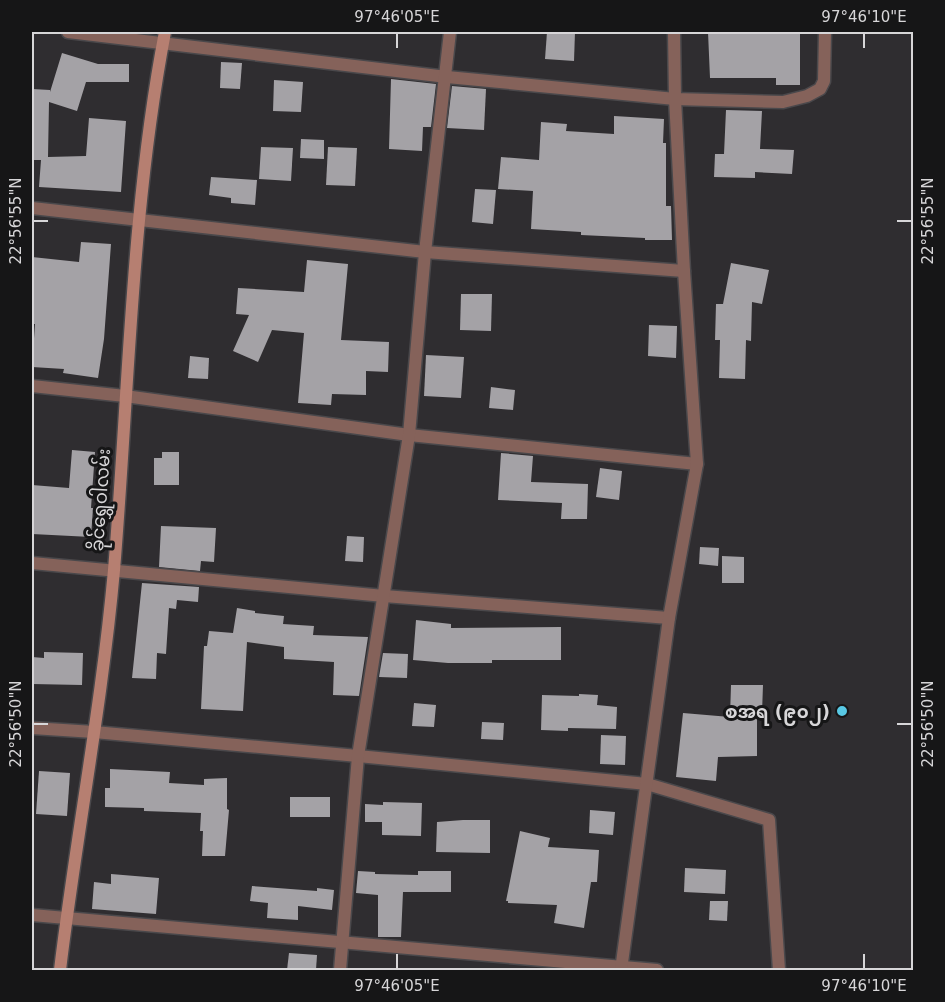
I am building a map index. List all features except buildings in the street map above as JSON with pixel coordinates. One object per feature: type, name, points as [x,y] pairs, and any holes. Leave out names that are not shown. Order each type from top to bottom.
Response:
[{"type":"street","points":[[68,32],[164,37],[447,77],[675,99],[783,102],[807,96],[820,88],[824,81],[825,32]]},
{"type":"street","points":[[340,970],[358,756],[409,435],[425,252],[447,77],[450,32]]},
{"type":"street","points":[[621,969],[669,618],[697,464],[684,271],[675,99],[674,32]]},
{"type":"street","name":"ခိုင်ရွှေဝါလမ်း","points":[[60,970],[114,572],[138,220],[164,37]]},
{"type":"street","points":[[32,208],[425,252],[684,271]]},
{"type":"street","points":[[32,386],[125,396],[409,435],[697,464]]},
{"type":"street","points":[[32,563],[384,596],[669,618]]},
{"type":"street","points":[[32,728],[647,784],[769,820],[779,970]]},
{"type":"street","points":[[32,915],[621,969],[657,970]]},
{"type":"place","name":"စအရ (၉၀၂)","points":[[842,711]]}]
